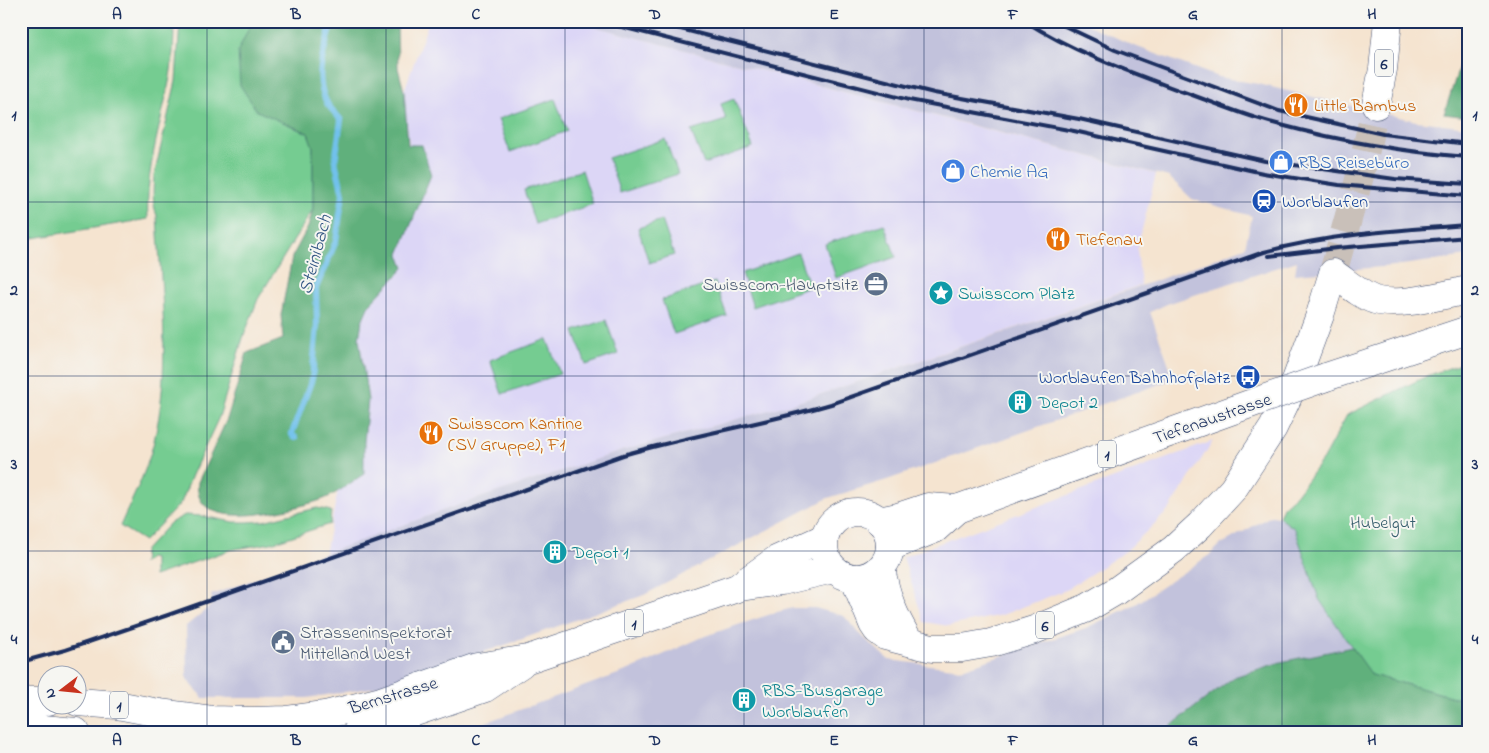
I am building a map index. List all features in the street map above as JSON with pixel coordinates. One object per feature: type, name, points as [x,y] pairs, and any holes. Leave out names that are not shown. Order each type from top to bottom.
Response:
[{"type":"main road","name":"6","points":[[1376,105],[1383,68],[1388,21]]},
{"type":"main road","name":"6","points":[[843,574],[877,630],[885,636],[932,648],[962,648],[991,643],[1034,630],[1087,608],[1116,591],[1174,549],[1200,526],[1233,489],[1273,428],[1296,380],[1320,315],[1332,273],[1376,300],[1394,302],[1437,297],[1468,290]]},
{"type":"main road","name":"Tiefenaustrasse","points":[[885,558],[935,529],[957,509],[1326,377],[1468,330]]},
{"type":"main road","name":"Tiefenaustrasse","points":[[879,520],[898,517],[928,507],[957,509]]},
{"type":"main road","points":[[885,558],[871,575],[843,574],[829,563],[824,551],[824,538],[831,524],[844,514],[859,512],[870,514],[879,520],[887,533],[884,586],[894,614],[909,641]]},
{"type":"main road","name":"Bernstrasse","points":[[740,586],[776,560],[824,538]]},
{"type":"main road","name":"Bernstrasse","points":[[88,703],[117,705],[157,722],[287,720],[325,715],[381,701],[477,667],[528,660],[740,586],[843,574]]},
{"type":"main road","name":"Bernstrasse","points":[[357,732],[485,688],[528,660]]},
{"type":"main road","points":[[21,701],[38,700]]},
{"type":"main road","points":[[21,727],[76,732]]},
{"type":"shaded area","points":[[429,21],[574,21],[1156,174],[1137,249],[1141,285],[795,403],[622,451],[464,503],[325,554],[338,490],[364,473],[364,442],[368,400],[359,339],[362,321],[369,305],[404,268],[399,254],[431,175],[409,146],[404,91]]},
{"type":"shaded area","points":[[574,21],[1080,21],[1132,45],[1218,77],[1258,84],[1416,121],[1468,127],[1468,256],[1394,266],[1295,274],[1297,261],[1167,304],[1150,312],[1174,379],[887,480],[828,498],[644,595],[514,642],[377,687],[307,698],[203,698],[187,679],[186,626],[213,604],[211,595],[464,503],[622,451],[795,403],[1158,280],[1245,247],[1252,216],[1192,199],[1169,177]]},
{"type":"shaded area","points":[[1213,441],[1169,510],[1126,551],[1066,590],[1002,615],[949,626],[924,622],[903,557]]},
{"type":"shaded area","points":[[1271,516],[1279,517],[1295,529],[1319,599],[1352,647],[1281,662],[1234,677],[1163,732],[459,732],[629,670],[705,636],[793,608],[815,608],[844,616],[860,634],[889,660],[962,669],[1086,628],[1136,604],[1211,554],[1220,545]]},
{"type":"green space","points":[[21,21],[174,21],[170,74],[151,167],[148,219],[21,240]]},
{"type":"green space","points":[[180,21],[256,21],[249,28],[295,128],[308,133],[313,146],[313,209],[258,299],[243,338],[219,417],[181,503],[144,541],[120,526],[147,466],[159,417],[164,360],[164,331],[157,216],[153,186],[176,81]]},
{"type":"green space","points":[[256,21],[397,21],[398,68],[404,91],[408,145],[422,145],[431,175],[399,254],[404,268],[369,305],[362,321],[359,339],[368,400],[364,442],[364,474],[321,500],[289,509],[246,515],[226,514],[210,509],[200,499],[198,482],[227,419],[247,353],[283,339],[281,315],[292,257],[308,227],[313,209],[313,147],[308,133],[257,111],[240,85],[238,51],[249,28]]},
{"type":"green space","points":[[1463,55],[1468,57],[1468,117],[1444,114]]},
{"type":"green space","points":[[555,99],[567,131],[510,152],[498,119]]},
{"type":"green space","points":[[734,99],[753,147],[704,164],[691,131],[726,120],[721,104]]},
{"type":"green space","points":[[665,139],[678,174],[620,193],[608,158]]},
{"type":"green space","points":[[582,170],[593,204],[535,224],[524,190]]},
{"type":"green space","points":[[662,220],[674,255],[649,263],[638,228]]},
{"type":"green space","points":[[884,224],[896,257],[836,278],[825,244]]},
{"type":"green space","points":[[798,253],[810,287],[753,307],[742,273]]},
{"type":"green space","points":[[715,282],[727,316],[674,334],[662,300]]},
{"type":"green space","points":[[606,320],[618,354],[586,365],[574,331]]},
{"type":"green space","points":[[547,339],[560,374],[502,394],[490,360]]},
{"type":"green space","name":"Hubelgut","points":[[1468,361],[1468,701],[1371,675],[1319,599],[1295,529],[1279,517],[1283,507],[1294,497],[1323,459],[1347,415],[1427,376]]},
{"type":"green space","points":[[317,508],[331,511],[330,524],[271,543],[230,550],[154,576],[154,559],[149,558],[143,564],[144,551],[170,523],[185,515],[234,522],[248,522],[263,521]]},
{"type":"green space","points":[[1352,647],[1372,675],[1468,701],[1468,732],[1163,732],[1234,677],[1281,662]]},
{"type":"waterway","name":"Steinibach","points":[[296,438],[292,433],[312,379],[317,325],[316,288],[336,241],[343,194],[335,161],[341,120],[328,105],[323,94],[320,73],[323,53],[332,21]]},
{"type":"tunnel","points":[[1333,273],[1360,176],[1376,105]]},
{"type":"railway","points":[[598,21],[909,100],[1074,131],[1263,173],[1339,185],[1468,196]]},
{"type":"railway","points":[[649,21],[934,93],[1079,119],[1265,161],[1395,179],[1468,184]]},
{"type":"railway","points":[[1025,21],[1062,42],[1101,60],[1265,121],[1348,141],[1396,149],[1468,157]]},
{"type":"railway","points":[[1054,21],[1115,50],[1279,111],[1383,134],[1468,144]]},
{"type":"railway","points":[[21,662],[65,650],[168,615],[623,455],[831,404],[1264,252],[1340,237],[1468,225]]},
{"type":"railway","points":[[1269,256],[1337,248],[1468,237]]},
{"type":"place","name":"Little Bambus","points":[[1296,105]]},
{"type":"place","name":"RBS Reisebüro","points":[[1281,162]]},
{"type":"place","name":"Chemie AG","points":[[953,171]]},
{"type":"place","name":"Worblaufen","points":[[1264,201]]},
{"type":"place","name":"Tiefenau","points":[[1058,239]]},
{"type":"place","name":"Swisscom-Hauptsitz","points":[[876,284]]},
{"type":"place","name":"Swisscom Platz","points":[[941,293]]},
{"type":"place","name":"Worblaufen Bahnhofplatz","points":[[1248,377]]},
{"type":"place","name":"Depot 2","points":[[1020,402]]},
{"type":"place","name":"Swisscom Kantine (SV Gruppe), F1","points":[[431,433]]},
{"type":"place","name":"Depot 1","points":[[555,552]]},
{"type":"place","name":"Strasseninspektorat Mittelland West","points":[[283,642]]},
{"type":"place","name":"RBS-Busgarage Worblaufen","points":[[744,700]]}]
